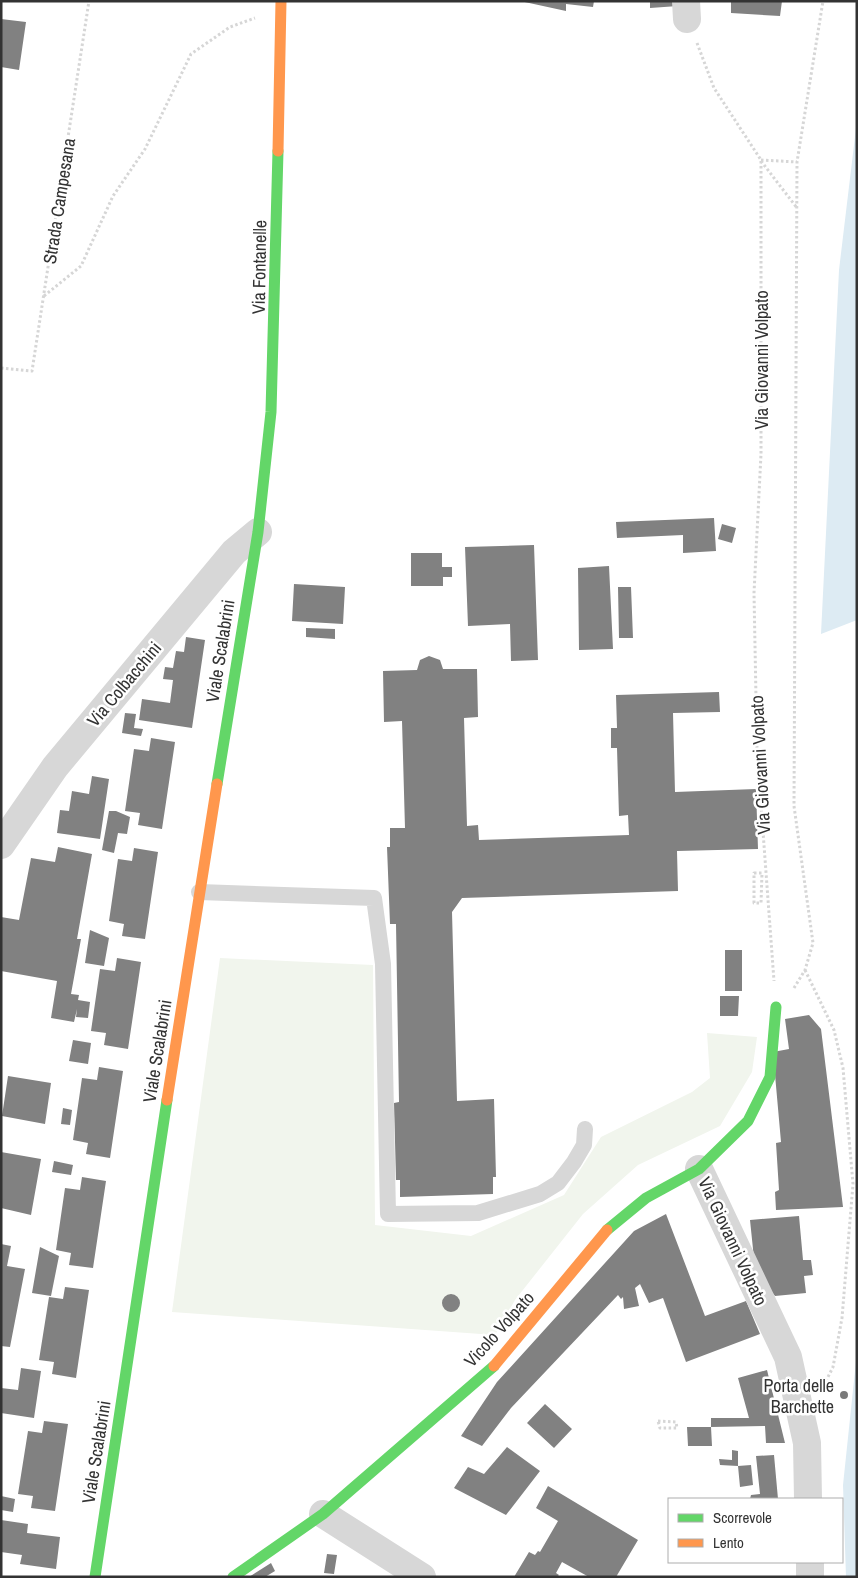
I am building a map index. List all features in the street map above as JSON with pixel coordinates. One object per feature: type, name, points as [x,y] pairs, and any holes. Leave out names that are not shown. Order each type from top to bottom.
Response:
[{"type":"street","name":"Via Fontanelle","points":[[258,532],[271,412],[276,284],[281,5]]},
{"type":"street","name":"Via Colbacchini","points":[[1,845],[56,767],[234,552],[258,532]]},
{"type":"street","name":"Viale Scalabrini","points":[[95,1577],[199,892],[258,532]]},
{"type":"street","name":"Via Giovanni Volpato","points":[[776,1007],[770,1077],[748,1120],[699,1169],[788,1357],[807,1443],[808,1498]]},
{"type":"street","name":"Vicolo Volpato","points":[[233,1577],[323,1514],[496,1364],[608,1228],[646,1198],[699,1169]]},
{"type":"street","points":[[323,1514],[422,1577]]},
{"type":"street","points":[[810,1563],[810,1577]]},
{"type":"lane","points":[[199,892],[374,898],[383,964],[388,1214],[478,1213],[540,1194],[558,1183],[574,1162],[584,1145],[585,1129]]},
{"type":"path","name":"Strada Campesana","points":[[1,368],[32,371],[89,1]]},
{"type":"path","points":[[820,1396],[833,1367],[842,1318],[853,1184],[843,1068],[834,1030],[805,970],[813,943],[794,806],[797,162],[822,1]]},
{"type":"path","points":[[44,296],[81,266],[113,196],[146,149],[191,54],[230,27],[281,5]]},
{"type":"path","points":[[687,10],[714,88],[761,160],[797,208]]},
{"type":"path","points":[[761,160],[797,162]]},
{"type":"path","name":"Via Giovanni Volpato","points":[[761,160],[761,454],[754,593],[757,750],[776,1007]]},
{"type":"path","points":[[754,873],[762,873],[761,903],[754,903],[754,873]]},
{"type":"path","points":[[658,1422],[676,1422],[677,1428],[660,1428],[658,1422]]},
{"type":"shaded area","points":[[857,120],[857,620],[821,634],[839,270]]},
{"type":"shaded area","points":[[220,958],[373,965],[375,1225],[471,1236],[564,1195],[601,1137],[692,1092],[710,1078],[707,1033],[757,1037],[752,1072],[720,1126],[638,1165],[583,1214],[515,1300],[495,1335],[172,1312]]},
{"type":"shaded area","points":[[857,1352],[857,1577],[846,1577],[843,1485]]},
{"type":"building","points":[[520,1],[594,1],[593,7],[566,4],[566,11]]},
{"type":"building","points":[[650,1],[677,1],[678,6],[650,8]]},
{"type":"building","points":[[731,1],[782,1],[780,16],[731,13]]},
{"type":"building","points":[[1,19],[26,22],[19,70],[1,67]]},
{"type":"building","points":[[714,518],[716,551],[683,553],[683,535],[617,538],[616,522]]},
{"type":"building","points":[[722,524],[736,528],[732,543],[718,539]]},
{"type":"building","points":[[534,545],[538,660],[511,661],[510,624],[468,626],[465,547]]},
{"type":"building","points":[[411,553],[442,553],[442,567],[452,567],[452,577],[443,577],[443,586],[411,586]]},
{"type":"building","points":[[609,566],[613,649],[579,650],[578,568]]},
{"type":"building","points":[[294,584],[345,587],[343,624],[292,621]]},
{"type":"building","points":[[618,587],[631,587],[633,638],[619,638]]},
{"type":"building","points":[[306,628],[335,629],[335,639],[306,637]]},
{"type":"building","points":[[186,637],[205,640],[192,728],[139,720],[142,699],[170,703],[173,680],[163,679],[165,667],[173,668],[176,651],[184,652]]},
{"type":"building","points":[[429,656],[440,660],[443,669],[477,669],[478,717],[464,718],[467,826],[478,825],[479,840],[629,835],[628,815],[619,816],[617,748],[611,748],[611,728],[617,728],[616,695],[719,692],[720,712],[673,713],[675,792],[756,789],[758,849],[677,851],[678,891],[462,898],[452,912],[457,1101],[494,1099],[496,1177],[493,1177],[493,1194],[400,1197],[400,1180],[396,1180],[394,1103],[399,1102],[396,924],[390,924],[387,847],[390,847],[390,828],[405,828],[402,721],[384,722],[383,671],[417,670],[420,660]]},
{"type":"building","points":[[125,713],[136,714],[134,728],[143,729],[141,736],[122,733]]},
{"type":"building","points":[[151,738],[175,742],[162,829],[138,825],[140,813],[125,811],[134,749],[149,751]]},
{"type":"building","points":[[92,776],[109,779],[100,839],[57,833],[60,810],[69,811],[72,791],[89,794]]},
{"type":"building","points":[[109,811],[116,811],[130,817],[127,834],[118,833],[114,853],[102,850]]},
{"type":"building","points":[[58,847],[92,854],[77,939],[81,939],[71,994],[79,995],[78,1000],[90,1002],[88,1018],[76,1017],[77,1009],[74,1022],[51,1018],[57,981],[1,971],[1,917],[19,920],[31,858],[55,862]]},
{"type":"building","points":[[134,848],[158,852],[145,939],[122,936],[124,924],[109,921],[118,859],[132,861]]},
{"type":"building","points":[[90,930],[109,938],[104,966],[85,963]]},
{"type":"building","points":[[725,950],[742,950],[742,991],[725,991]]},
{"type":"building","points":[[117,958],[141,962],[128,1049],[104,1045],[106,1033],[91,1031],[100,969],[115,971]]},
{"type":"building","points":[[720,996],[739,996],[738,1016],[720,1016]]},
{"type":"building","points":[[809,1015],[821,1029],[843,1207],[776,1210],[775,1192],[779,1190],[776,1143],[781,1142],[773,1052],[789,1049],[785,1019]]},
{"type":"building","points":[[73,1040],[91,1043],[88,1064],[69,1061]]},
{"type":"building","points":[[99,1067],[123,1071],[110,1158],[86,1154],[88,1143],[73,1140],[82,1078],[97,1080]]},
{"type":"building","points":[[8,1076],[51,1083],[45,1124],[2,1116]]},
{"type":"building","points":[[63,1108],[72,1110],[70,1125],[61,1124]]},
{"type":"building","points":[[1,1152],[41,1159],[31,1215],[1,1208]]},
{"type":"building","points":[[54,1161],[73,1165],[71,1175],[52,1172]]},
{"type":"building","points":[[82,1177],[106,1181],[93,1268],[69,1265],[71,1253],[56,1250],[65,1188],[80,1190]]},
{"type":"building","points":[[666,1214],[705,1316],[746,1301],[760,1334],[686,1362],[663,1298],[649,1303],[640,1284],[635,1288],[639,1306],[624,1309],[623,1297],[621,1299],[618,1295],[511,1408],[482,1446],[461,1436],[497,1382],[634,1231]]},
{"type":"building","points":[[799,1216],[803,1260],[811,1260],[813,1275],[804,1276],[806,1293],[775,1296],[761,1278],[756,1278],[750,1220]]},
{"type":"building","points":[[1,1244],[11,1246],[7,1266],[25,1269],[10,1347],[1,1346]]},
{"type":"building","points":[[40,1247],[59,1256],[51,1296],[32,1293]]},
{"type":"building","points":[[65,1287],[89,1290],[76,1378],[52,1374],[54,1362],[39,1360],[49,1297],[63,1299]]},
{"type":"building","points":[[451,1294],[457,1297],[460,1303],[457,1309],[451,1312],[445,1309],[442,1303],[445,1297]]},
{"type":"building","points":[[21,1368],[41,1371],[34,1418],[1,1413],[1,1388],[18,1390]]},
{"type":"building","points":[[767,1370],[785,1443],[766,1443],[765,1426],[711,1427],[711,1418],[749,1418],[738,1378]]},
{"type":"building","points":[[545,1404],[572,1429],[554,1448],[527,1423]]},
{"type":"building","points":[[44,1421],[68,1424],[55,1511],[31,1508],[33,1496],[18,1494],[28,1431],[42,1433]]},
{"type":"building","points":[[687,1427],[711,1427],[712,1446],[688,1446]]},
{"type":"building","points":[[507,1447],[540,1471],[506,1515],[454,1488],[468,1467],[484,1474]]},
{"type":"building","points":[[732,1450],[738,1451],[738,1466],[720,1465],[719,1459],[732,1460]]},
{"type":"building","points":[[774,1455],[778,1498],[750,1498],[751,1495],[760,1494],[756,1456]]},
{"type":"building","points":[[751,1465],[753,1485],[740,1487],[738,1466]]},
{"type":"building","points":[[548,1486],[638,1540],[616,1577],[589,1577],[562,1562],[556,1573],[559,1575],[557,1577],[514,1577],[529,1552],[535,1555],[538,1551],[540,1552],[558,1521],[536,1508]]},
{"type":"building","points":[[1,1496],[15,1499],[13,1512],[1,1510]]},
{"type":"building","points":[[1,1520],[28,1524],[27,1533],[60,1537],[56,1569],[20,1564],[22,1555],[1,1552]]},
{"type":"building","points":[[327,1554],[337,1555],[334,1574],[324,1573]]},
{"type":"building","points":[[271,1563],[275,1571],[265,1577],[249,1577]]},
{"type":"traffic: fast","points":[[217,784],[258,532],[271,412],[278,151]]},
{"type":"traffic: fast","points":[[607,1230],[646,1198],[699,1169],[748,1121],[770,1077],[776,1007]]},
{"type":"traffic: fast","points":[[95,1577],[167,1100]]},
{"type":"traffic: fast","points":[[233,1577],[323,1514],[494,1366]]},
{"type":"traffic: slow","points":[[278,151],[281,1]]},
{"type":"traffic: slow","points":[[167,1100],[217,784]]},
{"type":"traffic: slow","points":[[494,1366],[607,1230]]},
{"type":"place","name":"Porta delle Barchette","points":[[844,1395]]}]
